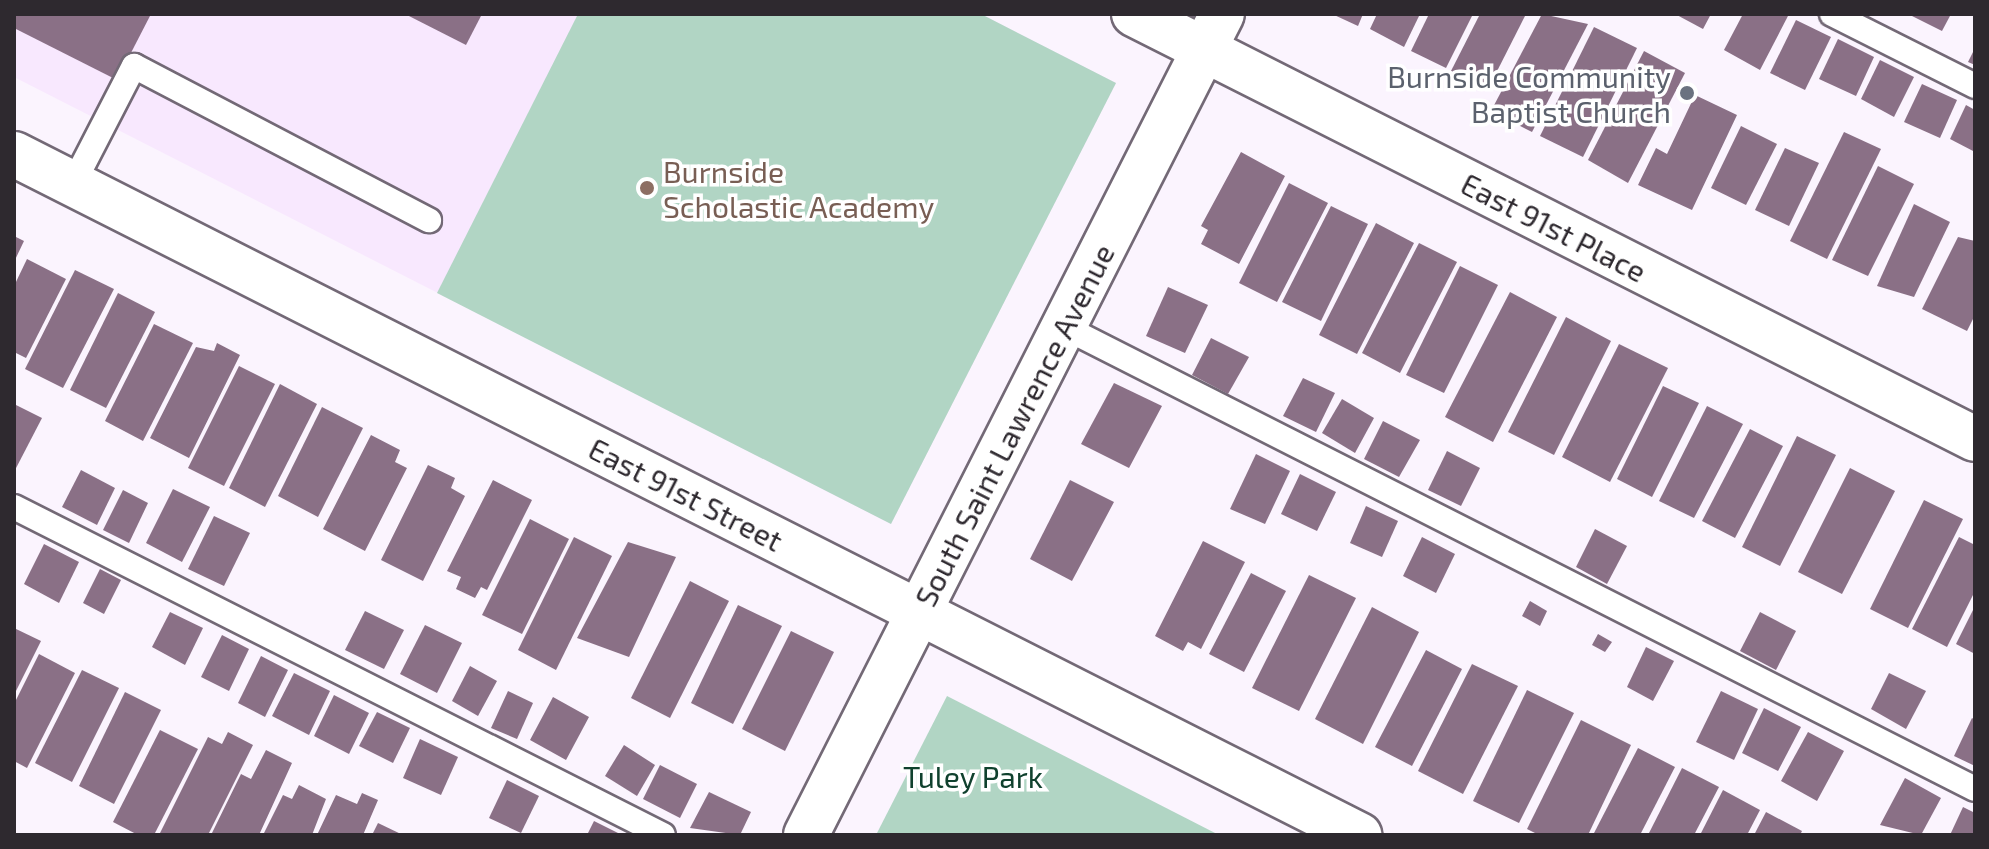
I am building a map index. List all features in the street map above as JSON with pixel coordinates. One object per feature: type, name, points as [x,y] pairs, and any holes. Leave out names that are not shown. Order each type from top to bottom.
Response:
[{"type":"street","name":"East 91st Place","points":[[1134,14],[1213,32],[1975,439]]},
{"type":"street","name":"South Saint Lawrence Avenue","points":[[806,835],[1213,32]]},
{"type":"street","name":"East 91st Street","points":[[14,154],[1359,835]]},
{"type":"lane","points":[[1832,14],[1975,86]]},
{"type":"lane","points":[[73,184],[134,66],[429,220]]},
{"type":"lane","points":[[1064,327],[1975,789]]},
{"type":"lane","points":[[14,507],[663,835]]},
{"type":"shaded area","name":"Burnside Scholastic Academy","points":[[14,14],[981,14],[1116,83],[891,524],[14,77]]},
{"type":"green space","name":"Burnside Scholastic Academy","points":[[578,14],[981,14],[1116,83],[891,524],[437,293]]},
{"type":"green space","name":"Tuley Park","points":[[947,696],[1219,835],[876,835]]},
{"type":"building","points":[[14,14],[151,14],[117,80],[14,28]]},
{"type":"building","points":[[405,14],[482,14],[466,45]]},
{"type":"building","points":[[1332,14],[1363,14],[1358,26]]},
{"type":"building","points":[[1377,14],[1420,14],[1404,47],[1370,29]]},
{"type":"building","points":[[1429,14],[1473,14],[1446,68],[1411,51]]},
{"type":"building","points":[[1480,14],[1526,14],[1488,89],[1451,71]]},
{"type":"building","points":[[1542,14],[1588,24],[1532,132],[1491,111]]},
{"type":"building","points":[[1675,14],[1711,14],[1703,29]]},
{"type":"building","points":[[1743,14],[1789,14],[1760,70],[1724,50]]},
{"type":"building","points":[[1908,14],[1951,14],[1942,31]]},
{"type":"building","points":[[1796,20],[1831,37],[1805,90],[1770,73]]},
{"type":"building","points":[[1594,27],[1637,48],[1583,157],[1540,136]]},
{"type":"building","points":[[1838,39],[1874,57],[1856,96],[1819,79]]},
{"type":"building","points":[[1975,48],[1975,65],[1968,62]]},
{"type":"building","points":[[1644,51],[1685,73],[1628,183],[1588,160]]},
{"type":"building","points":[[1880,60],[1914,77],[1894,117],[1861,99]]},
{"type":"building","points":[[1922,84],[1957,100],[1940,138],[1904,122]]},
{"type":"building","points":[[1695,95],[1737,115],[1692,210],[1638,185],[1656,148],[1667,154]]},
{"type":"building","points":[[1966,105],[1975,110],[1975,152],[1950,139]]},
{"type":"building","points":[[1741,126],[1777,144],[1746,205],[1711,188]]},
{"type":"building","points":[[1844,132],[1881,149],[1827,259],[1790,241]]},
{"type":"building","points":[[1785,148],[1819,163],[1789,226],[1755,210]]},
{"type":"building","points":[[1241,152],[1285,176],[1239,264],[1201,244],[1208,230],[1201,226]]},
{"type":"building","points":[[1878,166],[1914,184],[1868,276],[1832,260]]},
{"type":"building","points":[[1289,183],[1328,203],[1277,302],[1239,283]]},
{"type":"building","points":[[1914,204],[1950,222],[1914,297],[1877,286]]},
{"type":"building","points":[[1331,206],[1368,224],[1321,321],[1282,302]]},
{"type":"building","points":[[1376,223],[1414,243],[1357,354],[1319,335]]},
{"type":"building","points":[[14,236],[24,241],[14,262]]},
{"type":"building","points":[[1958,237],[1975,241],[1975,315],[1967,331],[1922,309]]},
{"type":"building","points":[[1419,243],[1457,262],[1400,373],[1362,353]]},
{"type":"building","points":[[27,259],[66,279],[26,358],[14,352],[14,286]]},
{"type":"building","points":[[1460,266],[1498,285],[1444,393],[1406,375]]},
{"type":"building","points":[[75,270],[114,289],[63,388],[25,369]]},
{"type":"building","points":[[1168,287],[1208,305],[1185,353],[1146,336]]},
{"type":"building","points":[[1510,292],[1557,317],[1493,442],[1445,417]]},
{"type":"building","points":[[118,293],[155,312],[106,408],[70,390]]},
{"type":"building","points":[[1566,317],[1611,341],[1554,455],[1508,432]]},
{"type":"building","points":[[154,324],[193,343],[143,441],[105,421]]},
{"type":"building","points":[[1211,338],[1249,357],[1228,394],[1192,375]]},
{"type":"building","points":[[217,343],[240,355],[189,458],[150,438],[196,347],[214,351]]},
{"type":"building","points":[[1619,344],[1668,368],[1610,482],[1562,457]]},
{"type":"building","points":[[239,366],[275,384],[224,486],[188,468]]},
{"type":"building","points":[[1303,378],[1335,393],[1316,432],[1283,416]]},
{"type":"building","points":[[1114,383],[1162,406],[1129,468],[1081,444]]},
{"type":"building","points":[[280,384],[317,404],[265,507],[229,488]]},
{"type":"building","points":[[1663,386],[1699,403],[1652,497],[1617,479]]},
{"type":"building","points":[[1342,399],[1374,418],[1355,453],[1322,433]]},
{"type":"building","points":[[14,404],[42,418],[14,472]]},
{"type":"building","points":[[1707,406],[1743,424],[1694,518],[1659,501]]},
{"type":"building","points":[[322,407],[363,428],[318,517],[278,496]]},
{"type":"building","points":[[1383,421],[1420,440],[1399,477],[1364,459]]},
{"type":"building","points":[[1750,429],[1783,446],[1735,538],[1702,521]]},
{"type":"building","points":[[371,435],[400,450],[395,462],[407,468],[365,551],[323,529]]},
{"type":"building","points":[[1797,436],[1836,455],[1780,566],[1742,547]]},
{"type":"building","points":[[1447,451],[1480,468],[1461,506],[1428,490]]},
{"type":"building","points":[[1256,454],[1290,471],[1265,524],[1230,509]]},
{"type":"building","points":[[428,465],[455,478],[451,488],[465,496],[423,581],[381,560]]},
{"type":"building","points":[[1850,468],[1895,491],[1842,594],[1798,572]]},
{"type":"building","points":[[81,470],[115,488],[97,525],[62,507]]},
{"type":"building","points":[[1300,474],[1336,492],[1317,531],[1281,514]]},
{"type":"building","points":[[493,480],[532,500],[487,590],[481,587],[475,598],[456,589],[461,577],[447,571]]},
{"type":"building","points":[[1070,480],[1114,502],[1072,581],[1030,559]]},
{"type":"building","points":[[173,489],[210,507],[182,562],[146,543]]},
{"type":"building","points":[[123,490],[148,503],[129,543],[103,530]]},
{"type":"building","points":[[1924,500],[1963,519],[1908,628],[1870,609]]},
{"type":"building","points":[[1366,506],[1398,521],[1382,557],[1350,543]]},
{"type":"building","points":[[214,516],[250,533],[224,586],[188,569]]},
{"type":"building","points":[[530,519],[569,539],[522,634],[482,615]]},
{"type":"building","points":[[1595,529],[1627,546],[1607,584],[1576,567]]},
{"type":"building","points":[[574,537],[612,556],[556,670],[518,650]]},
{"type":"building","points":[[1422,537],[1455,554],[1436,593],[1403,576]]},
{"type":"building","points":[[1959,537],[1975,545],[1975,591],[1947,647],[1912,629]]},
{"type":"building","points":[[1203,541],[1245,562],[1201,649],[1188,642],[1183,651],[1155,636]]},
{"type":"building","points":[[628,542],[676,557],[629,657],[577,638]]},
{"type":"building","points":[[44,544],[79,562],[59,603],[24,584]]},
{"type":"building","points":[[100,569],[121,580],[104,614],[83,603]]},
{"type":"building","points":[[1251,573],[1286,591],[1244,672],[1209,654]]},
{"type":"building","points":[[1309,575],[1356,598],[1299,711],[1252,688]]},
{"type":"building","points":[[690,581],[729,601],[670,718],[631,698]]},
{"type":"building","points":[[1530,601],[1547,611],[1540,626],[1522,616]]},
{"type":"building","points":[[738,605],[782,626],[733,724],[691,703]]},
{"type":"building","points":[[1975,606],[1975,654],[1956,644]]},
{"type":"building","points":[[1372,607],[1419,632],[1363,744],[1315,719]]},
{"type":"building","points":[[365,611],[404,630],[384,669],[345,650]]},
{"type":"building","points":[[170,612],[203,628],[185,665],[152,647]]},
{"type":"building","points":[[1760,612],[1796,631],[1776,670],[1740,651]]},
{"type":"building","points":[[425,625],[462,643],[437,693],[400,674]]},
{"type":"building","points":[[14,628],[41,641],[14,695]]},
{"type":"building","points":[[791,631],[834,652],[785,751],[742,729]]},
{"type":"building","points":[[1598,634],[1612,642],[1605,652],[1592,645]]},
{"type":"building","points":[[222,635],[249,649],[229,691],[201,677]]},
{"type":"building","points":[[1646,647],[1674,661],[1653,701],[1627,687]]},
{"type":"building","points":[[1426,650],[1462,669],[1412,766],[1375,747]]},
{"type":"building","points":[[39,654],[75,673],[27,768],[14,761],[14,704]]},
{"type":"building","points":[[261,656],[288,670],[265,717],[238,703]]},
{"type":"building","points":[[1472,664],[1518,686],[1463,794],[1418,771]]},
{"type":"building","points":[[470,666],[497,681],[478,716],[452,701]]},
{"type":"building","points":[[82,670],[119,688],[72,782],[35,763]]},
{"type":"building","points":[[294,673],[330,691],[309,735],[272,716]]},
{"type":"building","points":[[1889,673],[1926,691],[1906,729],[1871,709]]},
{"type":"building","points":[[1527,690],[1574,713],[1519,823],[1473,801]]},
{"type":"building","points":[[508,691],[533,703],[517,739],[491,728]]},
{"type":"building","points":[[1721,691],[1758,709],[1734,760],[1696,742]]},
{"type":"building","points":[[125,692],[161,710],[114,804],[79,786]]},
{"type":"building","points":[[334,695],[369,713],[349,754],[314,736]]},
{"type":"building","points":[[553,697],[589,717],[566,760],[530,740]]},
{"type":"building","points":[[1764,708],[1801,727],[1778,771],[1742,753]]},
{"type":"building","points":[[377,712],[410,728],[393,763],[359,746]]},
{"type":"building","points":[[1972,718],[1975,720],[1975,766],[1954,756]]},
{"type":"building","points":[[1581,720],[1631,745],[1588,835],[1539,835],[1527,829]]},
{"type":"building","points":[[160,730],[198,749],[154,835],[138,835],[113,822]]},
{"type":"building","points":[[228,732],[253,745],[208,835],[159,835],[208,737],[222,744]]},
{"type":"building","points":[[1808,732],[1844,751],[1817,801],[1781,781]]},
{"type":"building","points":[[420,739],[458,757],[441,795],[403,778]]},
{"type":"building","points":[[624,745],[655,765],[637,796],[605,776]]},
{"type":"building","points":[[1638,748],[1675,767],[1640,835],[1593,835]]},
{"type":"building","points":[[266,750],[292,763],[259,835],[211,835],[241,774],[251,779]]},
{"type":"building","points":[[660,765],[697,784],[680,818],[643,799]]},
{"type":"building","points":[[1682,768],[1719,787],[1694,835],[1648,835]]},
{"type":"building","points":[[1905,778],[1941,798],[1921,835],[1880,825]]},
{"type":"building","points":[[507,780],[539,796],[521,833],[489,818]]},
{"type":"building","points":[[299,785],[326,799],[312,835],[263,835],[283,795],[292,799]]},
{"type":"building","points":[[1723,790],[1760,810],[1747,835],[1700,835]]},
{"type":"building","points":[[709,792],[751,812],[740,835],[690,828]]},
{"type":"building","points":[[362,793],[378,800],[363,835],[317,835],[336,795],[357,804]]},
{"type":"building","points":[[1963,807],[1975,813],[1975,835],[1950,835]]},
{"type":"building","points":[[1766,812],[1802,831],[1800,835],[1754,835]]},
{"type":"building","points":[[594,821],[622,835],[587,835]]},
{"type":"building","points":[[378,823],[403,835],[372,835]]},
{"type":"place","name":"Burnside Community Baptist Church","points":[[1687,93]]},
{"type":"place","name":"Burnside Scholastic Academy","points":[[647,188]]}]
